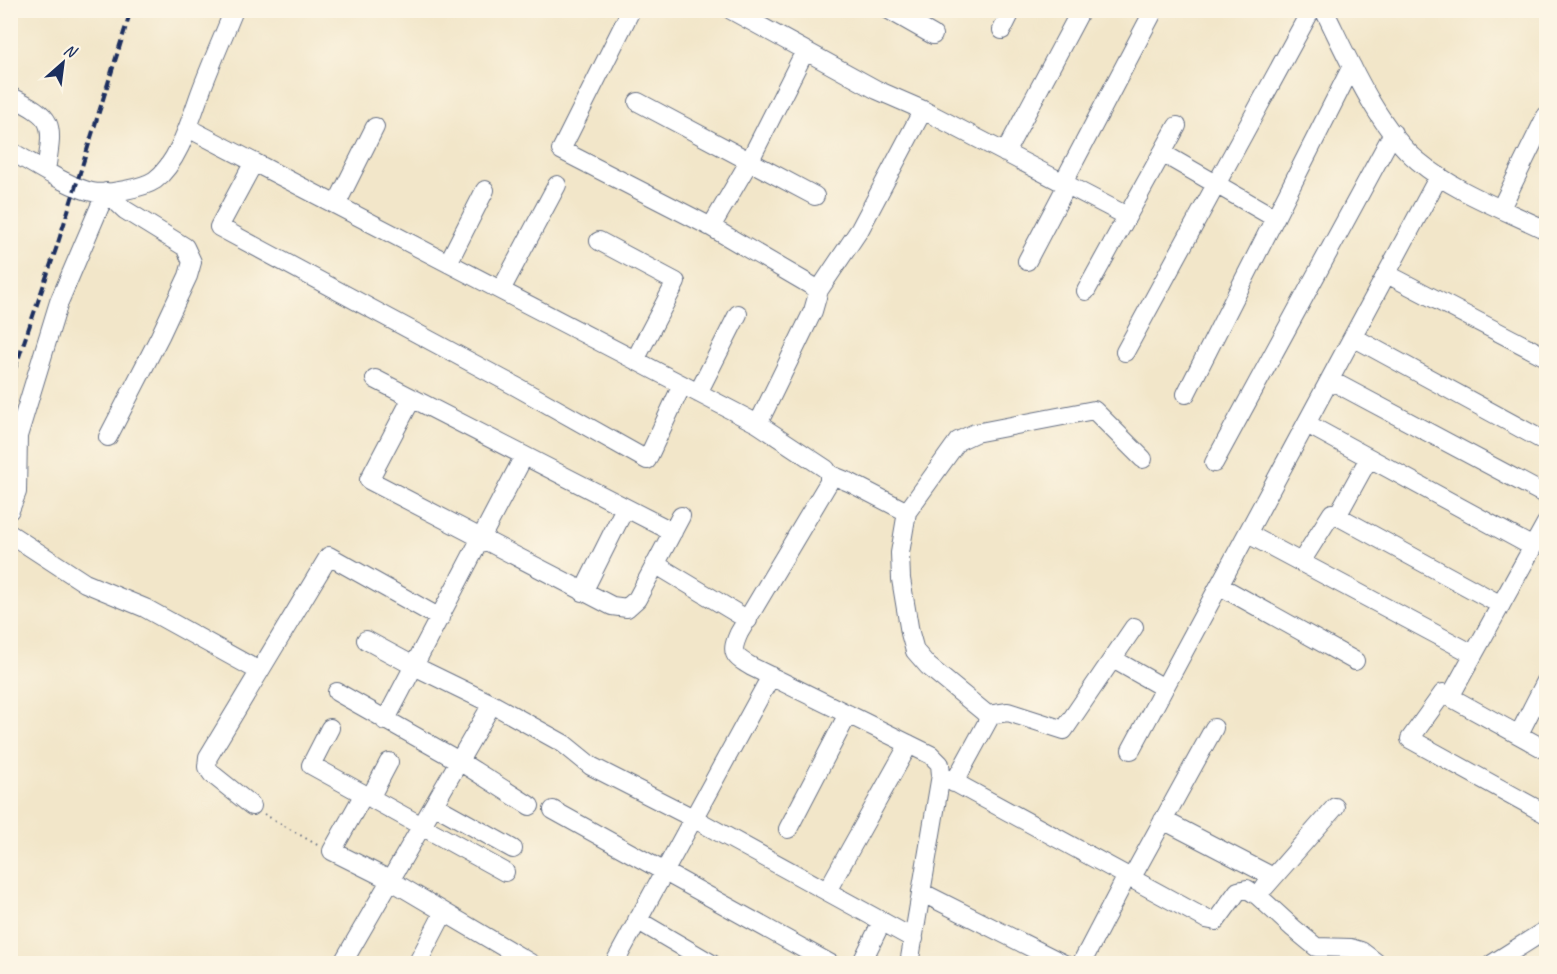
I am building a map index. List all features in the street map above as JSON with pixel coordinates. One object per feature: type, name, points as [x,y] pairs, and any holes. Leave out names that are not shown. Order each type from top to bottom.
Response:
[{"type":"street","points":[[10,151],[75,186],[93,192],[143,186],[155,179],[166,168],[188,128],[234,10]]},
{"type":"street","points":[[631,10],[561,150],[711,226],[819,290]]},
{"type":"street","points":[[731,10],[877,90],[923,110],[1127,216]]},
{"type":"street","points":[[888,10],[933,35]]},
{"type":"street","points":[[1002,30],[1012,10]]},
{"type":"street","points":[[1005,153],[1081,10]]},
{"type":"street","points":[[1027,261],[1154,10]]},
{"type":"street","points":[[1125,352],[1311,10]]},
{"type":"street","points":[[1324,10],[1365,91],[1393,133],[1416,160],[1439,176],[1546,230]]},
{"type":"street","points":[[711,226],[749,162],[805,51]]},
{"type":"street","points":[[1186,394],[1353,66]]},
{"type":"street","points":[[10,96],[37,109],[46,118],[50,143],[46,170]]},
{"type":"street","points":[[638,102],[815,196]]},
{"type":"street","points":[[758,424],[813,311],[819,290],[860,229],[923,110]]},
{"type":"street","points":[[1501,208],[1546,117]]},
{"type":"street","points":[[1086,291],[1177,126]]},
{"type":"street","points":[[336,205],[375,127]]},
{"type":"street","points":[[188,128],[758,424],[818,462],[829,474],[907,512]]},
{"type":"street","points":[[1214,463],[1393,133]]},
{"type":"street","points":[[1162,153],[1275,218]]},
{"type":"street","points":[[254,162],[219,227],[517,387],[647,460],[738,314]]},
{"type":"street","points":[[1131,750],[1439,176]]},
{"type":"street","points":[[501,290],[557,185]]},
{"type":"street","points":[[448,263],[485,190]]},
{"type":"street","points":[[106,192],[125,210],[185,247],[192,262],[188,276],[160,336],[108,437]]},
{"type":"street","points":[[10,510],[17,492],[18,436],[58,302],[106,192]]},
{"type":"street","points":[[599,241],[676,282],[635,360]]},
{"type":"street","points":[[1387,274],[1546,357]]},
{"type":"street","points":[[1353,337],[1546,442]]},
{"type":"street","points":[[375,379],[412,398],[524,456],[625,508],[677,524],[637,599],[627,608],[612,606],[369,480],[412,398]]},
{"type":"street","points":[[1330,380],[1546,495]]},
{"type":"street","points":[[1134,627],[1064,730],[1008,712],[988,715],[935,672],[915,651],[901,579],[900,554],[907,512],[958,441],[975,433],[1094,410],[1143,459]]},
{"type":"street","points":[[1307,424],[1533,547]]},
{"type":"street","points":[[385,721],[524,456]]},
{"type":"street","points":[[1337,516],[1369,458]]},
{"type":"street","points":[[829,474],[829,482],[733,646],[738,659],[931,755],[940,764],[947,779],[1211,921],[1216,921],[1221,916],[1238,891],[1246,889],[1258,896],[1317,947],[1352,948],[1361,951],[1378,963]]},
{"type":"street","points":[[583,592],[625,508]]},
{"type":"street","points":[[1301,562],[1332,513],[1501,605]]},
{"type":"street","points":[[1450,697],[1546,523]]},
{"type":"street","points":[[10,534],[85,583],[145,608],[259,671]]},
{"type":"street","points":[[1248,534],[1473,654]]},
{"type":"street","points":[[252,806],[212,774],[207,767],[208,757],[329,556],[440,618]]},
{"type":"street","points":[[655,564],[748,620]]},
{"type":"street","points":[[1220,586],[1355,661]]},
{"type":"street","points":[[366,640],[492,704],[564,744],[591,766],[693,818],[914,939]]},
{"type":"street","points":[[1113,659],[1164,688]]},
{"type":"street","points":[[614,963],[771,676]]},
{"type":"street","points":[[1519,734],[1546,681]]},
{"type":"street","points":[[337,692],[459,761],[530,806]]},
{"type":"street","points":[[1546,750],[1443,693],[1410,739],[1546,814]]},
{"type":"street","points":[[342,963],[492,704]]},
{"type":"street","points":[[788,829],[848,714]]},
{"type":"street","points":[[909,963],[921,892],[947,779],[988,722],[988,715]]},
{"type":"street","points":[[330,728],[311,765],[505,872]]},
{"type":"street","points":[[1081,963],[1214,728]]},
{"type":"street","points":[[827,891],[909,744]]},
{"type":"street","points":[[389,762],[332,850],[390,880],[532,963]]},
{"type":"street","points":[[434,805],[513,849]]},
{"type":"street","points":[[1258,896],[1335,807]]},
{"type":"street","points":[[553,810],[831,963]]},
{"type":"street","points":[[1163,820],[1273,877]]},
{"type":"street","points":[[921,892],[1064,963]]},
{"type":"street","points":[[417,963],[444,912]]},
{"type":"street","points":[[637,920],[712,963]]},
{"type":"street","points":[[861,963],[882,921]]},
{"type":"street","points":[[1492,963],[1546,930]]},
{"type":"path","points":[[252,806],[315,844],[332,850]]},
{"type":"railway","points":[[10,383],[57,246],[131,10]]}]
